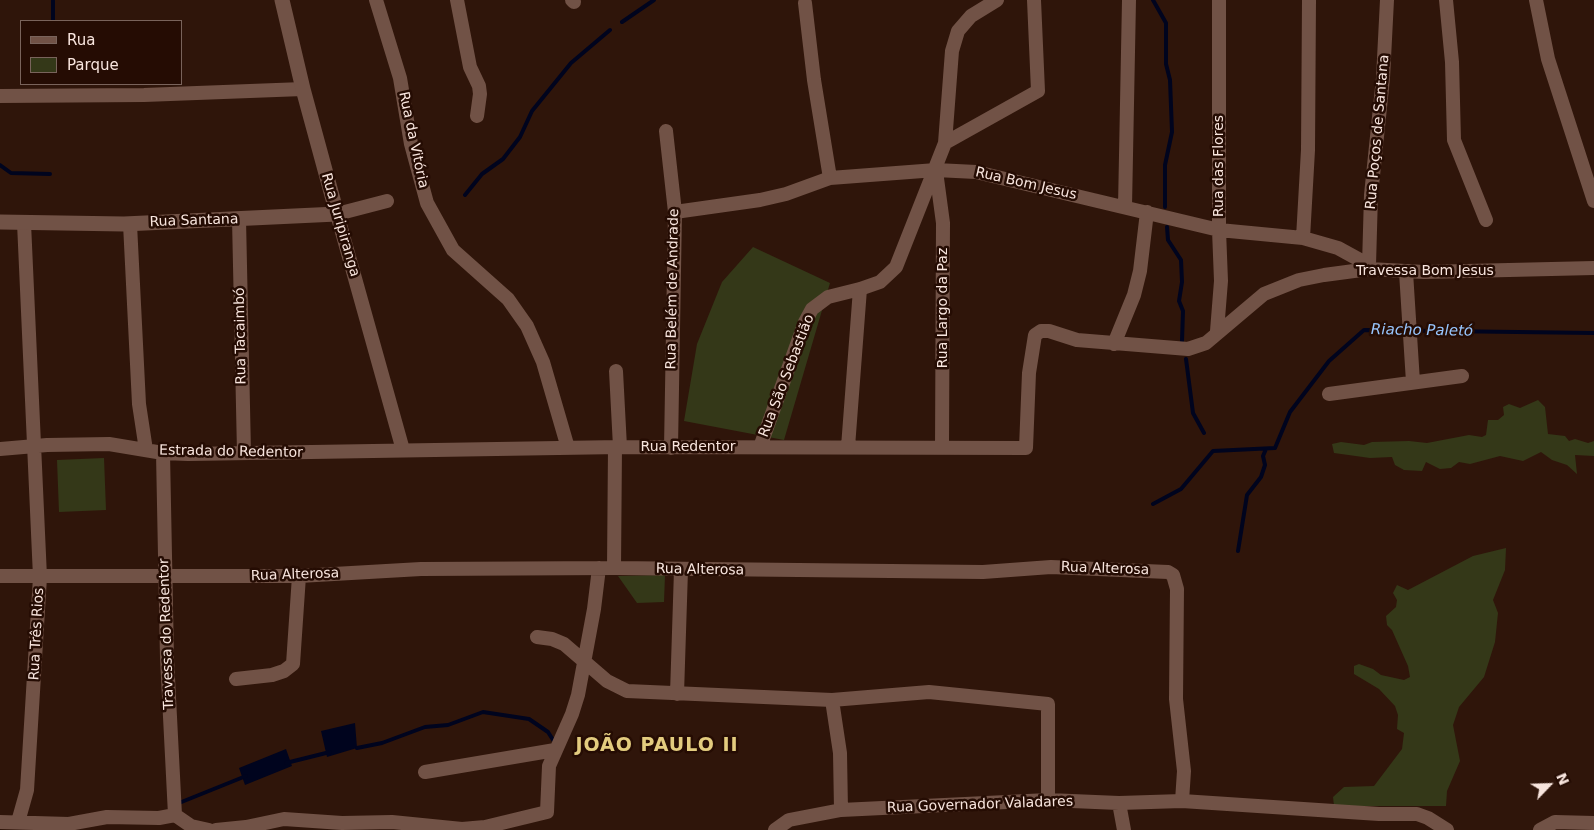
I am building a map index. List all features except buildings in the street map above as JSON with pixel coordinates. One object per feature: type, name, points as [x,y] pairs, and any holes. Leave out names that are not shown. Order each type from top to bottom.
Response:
[{"type":"street","name":"Rua Juripiranga","points":[[282,0],[303,89],[403,450]]},
{"type":"street","name":"Rua da Vitória","points":[[376,0],[400,78],[411,144],[427,203],[453,250],[508,299],[528,326],[543,362],[568,448]]},
{"type":"street","points":[[457,0],[470,67],[479,86],[480,94],[477,116]]},
{"type":"street","name":"Rua São Sebastião","points":[[760,446],[805,322],[812,309],[828,297],[880,282],[896,267],[936,170],[945,143],[952,51],[958,31],[970,16],[997,0]]},
{"type":"street","points":[[945,143],[1038,91],[1034,0]]},
{"type":"street","points":[[1125,207],[1129,0]]},
{"type":"street","name":"Rua das Flores","points":[[1217,331],[1221,281],[1219,230],[1219,0]]},
{"type":"street","points":[[1303,238],[1308,150],[1309,0]]},
{"type":"street","name":"Rua Poços de Santana","points":[[1369,266],[1371,195],[1384,70],[1387,0]]},
{"type":"street","points":[[1446,0],[1452,62],[1454,140],[1486,220]]},
{"type":"street","points":[[1536,0],[1548,58],[1594,201]]},
{"type":"street","points":[[805,3],[814,80],[830,178]]},
{"type":"street","points":[[0,96],[144,95],[303,89]]},
{"type":"street","name":"Rua Belém de Andrade","points":[[666,131],[675,212],[671,448]]},
{"type":"street","name":"Rua Bom Jesus","points":[[675,212],[760,200],[786,194],[830,178],[936,170],[976,172],[1219,230],[1303,238],[1338,248],[1369,266]]},
{"type":"street","name":"Rua Largo da Paz","points":[[936,170],[942,204],[944,237],[942,448]]},
{"type":"street","name":"Rua Santana","points":[[0,222],[130,224],[337,214],[387,201]]},
{"type":"street","points":[[1114,344],[1134,294],[1140,272],[1147,212]]},
{"type":"street","name":"Rua Tacaimbó","points":[[239,219],[244,453]]},
{"type":"street","name":"Rua Três Rios","points":[[18,822],[27,790],[40,578],[36,445],[24,223]]},
{"type":"street","points":[[130,224],[139,404],[146,450]]},
{"type":"street","name":"Travessa Bom Jesus","points":[[1026,448],[1029,373],[1037,332],[1045,330],[1077,340],[1188,349],[1206,343],[1217,331],[1254,300],[1271,290],[1299,280],[1369,266],[1406,272],[1594,268]]},
{"type":"street","points":[[1406,272],[1413,382]]},
{"type":"street","points":[[848,447],[860,289]]},
{"type":"street","points":[[614,568],[618,447],[616,371]]},
{"type":"street","points":[[1329,394],[1462,376]]},
{"type":"street","name":"Estrada do Redentor","points":[[0,449],[36,445],[109,444],[163,453],[403,450]]},
{"type":"street","name":"Rua Redentor","points":[[403,450],[760,446],[1026,448]]},
{"type":"street","name":"Travessa do Redentor","points":[[163,453],[165,577],[175,815]]},
{"type":"street","name":"Rua Alterosa","points":[[0,576],[40,578],[299,576],[421,569],[599,568],[983,572],[1051,567],[1168,572],[1173,576],[1177,589],[1176,699],[1184,771],[1182,800]]},
{"type":"street","points":[[216,830],[246,827],[284,819],[342,823],[392,822],[462,830],[485,827],[547,812],[547,781],[555,750],[572,714],[585,664],[599,568]]},
{"type":"street","points":[[677,694],[681,570]]},
{"type":"street","points":[[236,679],[272,676],[284,671],[293,664],[299,576]]},
{"type":"street","points":[[537,637],[552,639],[564,644],[585,664],[616,688],[627,692],[832,700],[929,692],[1048,704],[1048,800]]},
{"type":"street","points":[[832,700],[840,753],[841,810]]},
{"type":"street","points":[[425,772],[555,750]]},
{"type":"street","name":"Rua Governador Valadares","points":[[775,830],[788,820],[841,810],[1048,800],[1119,803],[1182,800]]},
{"type":"street","points":[[1182,800],[1379,814],[1417,814],[1428,818],[1447,830]]},
{"type":"street","points":[[1119,803],[1124,830]]},
{"type":"street","points":[[0,822],[54,824],[119,816],[149,819],[175,815],[191,826],[209,830]]},
{"type":"street","points":[[1540,830],[1555,822],[1594,823]]},
{"type":"green space","points":[[753,247],[830,283],[784,440],[684,421],[697,344],[722,282]]},
{"type":"green space","points":[[1538,400],[1545,407],[1548,434],[1565,436],[1569,441],[1575,439],[1588,443],[1594,441],[1594,456],[1575,455],[1577,474],[1567,465],[1552,460],[1541,452],[1523,461],[1500,456],[1470,464],[1459,462],[1451,468],[1440,469],[1426,462],[1422,471],[1404,470],[1395,465],[1392,457],[1370,458],[1334,453],[1332,444],[1341,442],[1364,445],[1372,442],[1409,441],[1427,443],[1469,435],[1482,437],[1486,435],[1488,420],[1498,420],[1504,415],[1503,407],[1509,404],[1520,408]]},
{"type":"green space","points":[[104,458],[106,510],[59,512],[57,460]]},
{"type":"green space","points":[[1506,548],[1505,570],[1493,600],[1498,613],[1495,642],[1484,677],[1459,707],[1453,725],[1460,761],[1447,791],[1446,806],[1334,806],[1333,797],[1344,787],[1374,786],[1402,749],[1404,733],[1397,729],[1398,715],[1395,706],[1379,689],[1354,674],[1354,666],[1359,664],[1373,669],[1381,675],[1404,680],[1410,677],[1408,666],[1392,630],[1387,625],[1386,616],[1396,607],[1397,600],[1393,593],[1397,585],[1408,590],[1473,556]]},
{"type":"green space","points":[[665,575],[664,602],[637,603],[618,576]]},
{"type":"water","points":[[355,723],[357,748],[327,757],[321,731]]},
{"type":"water","points":[[286,749],[292,766],[245,785],[239,768]]},
{"type":"waterway","points":[[622,22],[654,0]]},
{"type":"waterway","points":[[1153,0],[1166,23],[1166,64],[1170,80],[1172,132],[1165,165],[1165,207]]},
{"type":"waterway","points":[[53,1],[53,20]]},
{"type":"waterway","points":[[465,195],[482,174],[503,159],[520,137],[532,111],[571,63],[610,30]]},
{"type":"waterway","points":[[0,165],[11,173],[50,174]]},
{"type":"waterway","points":[[1167,227],[1168,240],[1181,260],[1182,282],[1179,301],[1183,311],[1182,341]]},
{"type":"waterway","name":"Riacho Paletó","points":[[1153,504],[1181,489],[1213,451],[1275,448],[1290,412],[1329,361],[1364,330],[1594,333]]},
{"type":"waterway","points":[[1186,359],[1193,413],[1204,433]]},
{"type":"waterway","points":[[1238,551],[1247,495],[1261,477],[1265,465],[1263,456],[1266,449]]},
{"type":"waterway","points":[[357,748],[382,743],[425,727],[448,725],[483,712],[529,719],[548,732],[555,743]]},
{"type":"waterway","points":[[286,763],[330,752]]},
{"type":"waterway","points":[[179,803],[246,776]]},
{"type":"district","name":"JOÃO PAULO II","points":[[657,746]]}]
